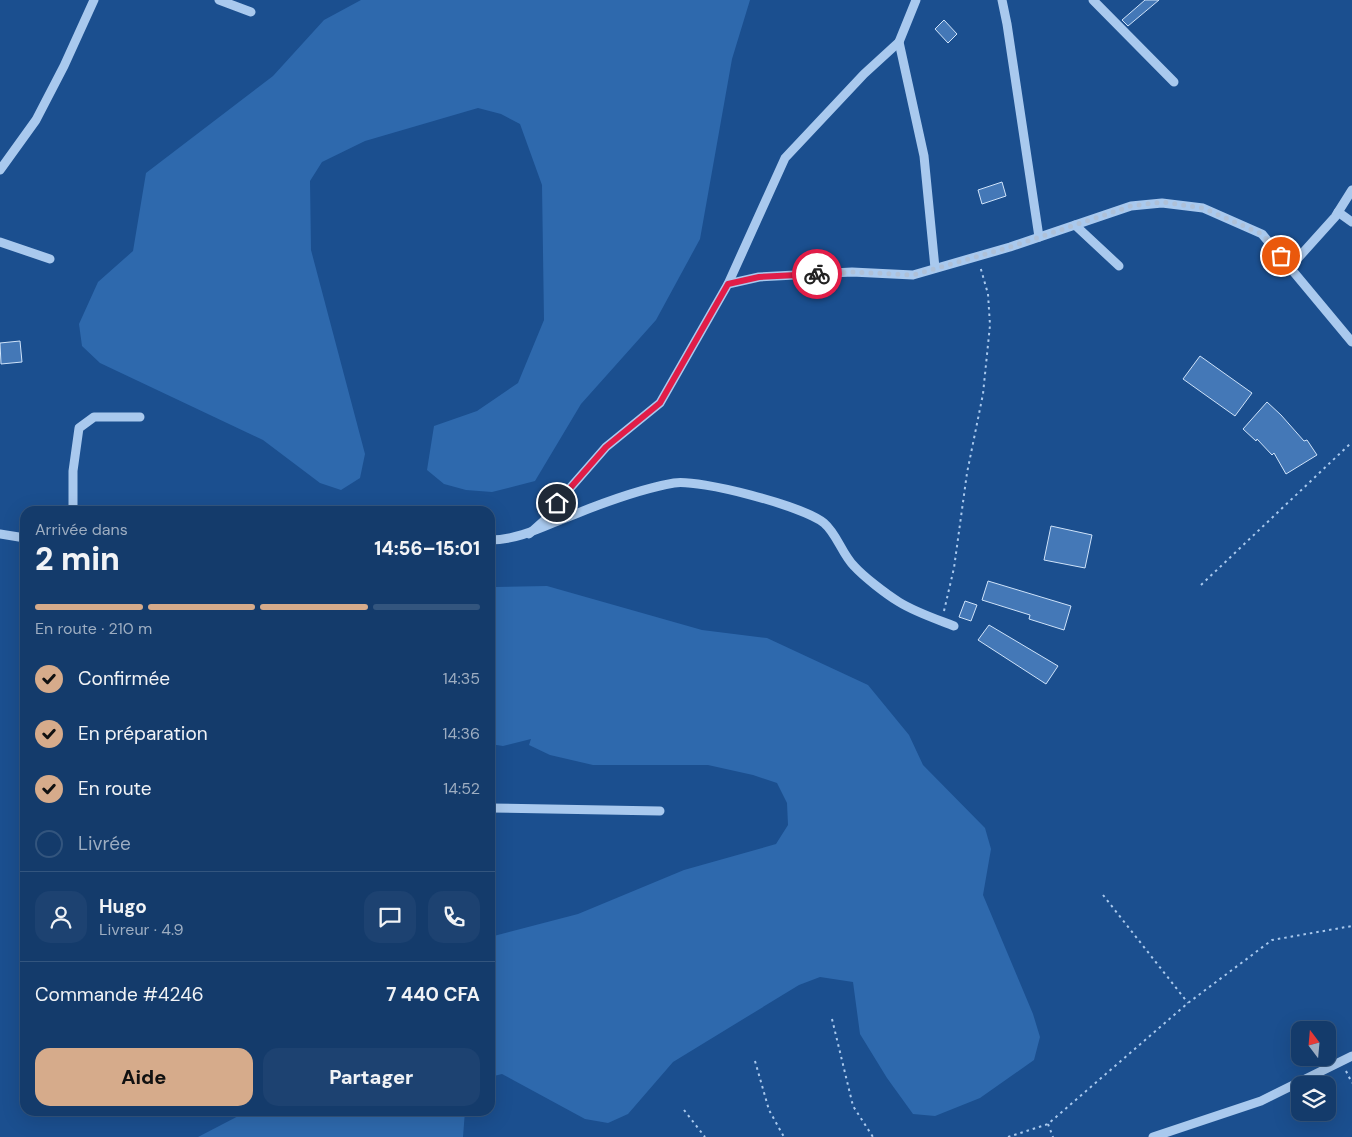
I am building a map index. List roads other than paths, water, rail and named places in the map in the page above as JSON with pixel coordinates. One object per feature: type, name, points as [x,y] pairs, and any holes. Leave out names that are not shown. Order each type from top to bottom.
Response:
[{"type":"street","points":[[1,168],[36,120],[64,66],[94,0]]},
{"type":"street","points":[[219,0],[250,12]]},
{"type":"street","points":[[530,534],[548,517],[557,503],[606,447],[660,403],[728,284],[785,158],[864,74],[899,42],[916,0]]},
{"type":"street","points":[[1002,0],[1039,237]]},
{"type":"street","points":[[1093,0],[1174,82]]},
{"type":"street","points":[[899,42],[924,156],[936,268]]},
{"type":"street","points":[[1290,267],[1338,212],[1352,190]]},
{"type":"street","points":[[728,284],[759,277],[852,272],[913,275],[1075,226],[1131,206],[1162,202],[1203,208],[1262,234],[1352,342]]},
{"type":"street","points":[[1338,212],[1352,222]]},
{"type":"street","points":[[1075,226],[1118,266]]},
{"type":"street","points":[[0,242],[50,259]]},
{"type":"street","points":[[73,506],[73,472],[79,428],[94,417],[140,417]]},
{"type":"street","points":[[495,539],[530,534],[575,514],[648,488],[678,483],[727,489],[774,502],[824,523],[853,566],[900,603],[954,626]]},
{"type":"street","points":[[0,534],[20,537]]},
{"type":"street","points":[[495,808],[660,810]]},
{"type":"street","points":[[1153,1137],[1261,1101],[1352,1056]]}]
